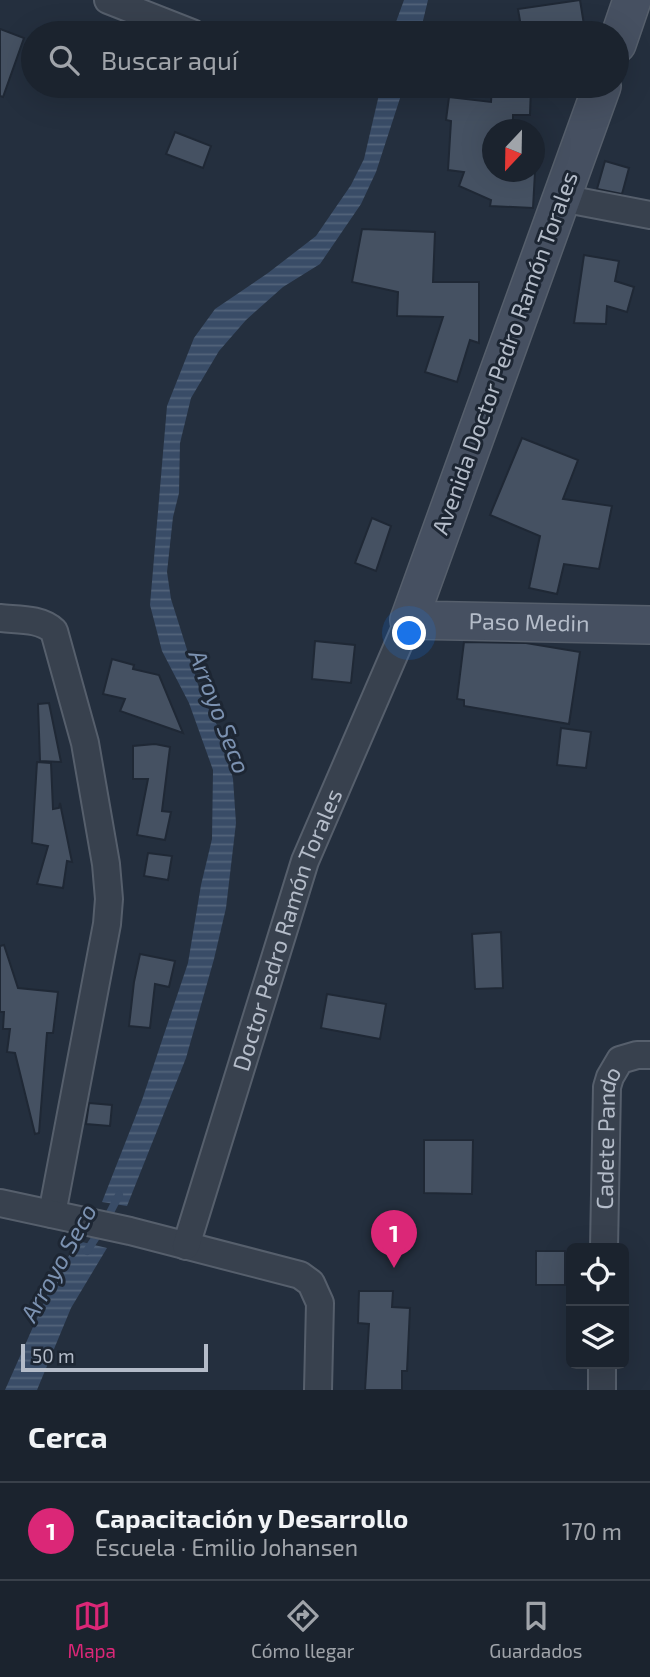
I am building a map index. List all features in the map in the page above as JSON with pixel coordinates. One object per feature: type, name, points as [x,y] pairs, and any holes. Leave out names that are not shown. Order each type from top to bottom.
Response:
[{"type":"street","points":[[108,0],[161,21]]},
{"type":"street","points":[[625,21],[632,0]]},
{"type":"street","name":"Avenida Doctor Pedro Ramón Torales","points":[[409,620],[597,98]]},
{"type":"street","points":[[561,198],[650,215]]},
{"type":"street","points":[[0,618],[35,621],[54,631],[85,743],[106,864],[107,924],[52,1214]]},
{"type":"street","name":"Paso Medin","points":[[409,620],[650,625]]},
{"type":"street","name":"Doctor Pedro Ramón Torales","points":[[186,1245],[306,861],[409,620]]},
{"type":"street","name":"Cadete Pando","points":[[604,1243],[607,1087],[620,1060],[637,1055],[650,1055]]},
{"type":"street","points":[[0,1203],[130,1231],[300,1275],[311,1283],[320,1303],[318,1390]]},
{"type":"street","points":[[602,1369],[602,1390]]},
{"type":"water","points":[[404,0],[428,0],[423,21],[396,21]]},
{"type":"water","points":[[378,98],[400,98],[376,172],[361,204],[320,264],[283,287],[246,320],[219,351],[191,398],[180,443],[179,493],[173,517],[167,572],[171,599],[201,694],[222,735],[233,779],[236,823],[226,908],[186,1058],[127,1206],[102,1202],[142,1100],[188,963],[212,839],[213,770],[189,703],[162,651],[150,605],[167,406],[194,338],[215,309],[316,236],[351,185],[364,159]]},
{"type":"water","points":[[78,1241],[107,1248],[71,1308],[37,1390],[5,1390],[53,1282]]},
{"type":"building","points":[[580,0],[583,21],[520,21],[518,9]]},
{"type":"building","points":[[0,29],[21,37],[21,46],[3,97],[0,96]]},
{"type":"building","points":[[449,98],[491,102],[491,98],[531,98],[530,115],[513,115],[513,119],[482,119],[482,182],[534,182],[533,208],[490,206],[491,200],[459,186],[464,172],[448,170],[451,121],[446,120]]},
{"type":"building","points":[[175,132],[211,146],[203,168],[166,154]]},
{"type":"building","points":[[605,161],[629,168],[622,194],[597,189]]},
{"type":"building","points":[[362,229],[435,232],[433,282],[479,282],[479,343],[470,340],[457,382],[425,372],[443,317],[397,316],[398,292],[352,282]]},
{"type":"building","points":[[584,255],[619,261],[615,281],[634,287],[627,312],[607,306],[606,324],[574,323]]},
{"type":"building","points":[[522,438],[578,460],[563,499],[612,506],[599,569],[564,564],[557,594],[529,588],[540,536],[490,515]]},
{"type":"building","points":[[372,518],[391,526],[376,571],[355,563]]},
{"type":"building","points":[[315,641],[355,645],[351,683],[312,679]]},
{"type":"building","points":[[464,642],[526,643],[580,652],[569,724],[464,706],[464,700],[457,699]]},
{"type":"building","points":[[112,659],[134,665],[133,669],[159,675],[183,733],[120,711],[125,699],[103,694]]},
{"type":"building","points":[[49,703],[61,762],[40,761],[38,704]]},
{"type":"building","points":[[561,728],[591,732],[586,768],[557,765]]},
{"type":"building","points":[[155,744],[170,747],[162,811],[171,812],[165,840],[137,835],[148,779],[133,779],[133,746]]},
{"type":"building","points":[[37,762],[51,763],[53,809],[59,808],[60,803],[72,862],[67,861],[63,888],[37,884],[48,846],[32,843]]},
{"type":"building","points":[[148,853],[172,856],[168,880],[144,876]]},
{"type":"building","points":[[501,932],[503,988],[475,989],[472,934]]},
{"type":"building","points":[[4,945],[18,988],[58,992],[53,1033],[47,1033],[39,1133],[35,1134],[15,1053],[7,1052],[10,1029],[3,1029],[4,1012],[0,1012],[0,946]]},
{"type":"building","points":[[140,954],[175,961],[169,987],[155,984],[150,1028],[129,1026]]},
{"type":"building","points":[[327,994],[386,1004],[380,1039],[321,1028]]},
{"type":"building","points":[[89,1103],[112,1105],[110,1126],[86,1124]]},
{"type":"building","points":[[424,1140],[473,1140],[472,1194],[424,1193]]},
{"type":"building","points":[[536,1251],[565,1251],[565,1285],[536,1285]]},
{"type":"building","points":[[359,1291],[393,1291],[392,1307],[410,1308],[407,1371],[402,1371],[402,1390],[365,1390],[369,1324],[358,1323]]},
{"type":"waterway","name":"Arroyo Seco","points":[[87,1251],[119,1195]]},
{"type":"place","name":"Capacitación y Desarrollo","points":[[394,1268]]}]
